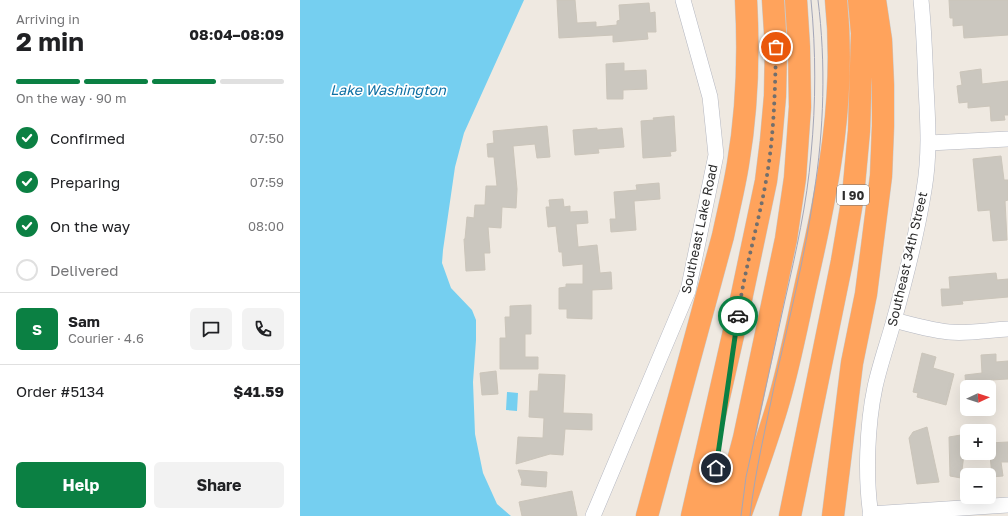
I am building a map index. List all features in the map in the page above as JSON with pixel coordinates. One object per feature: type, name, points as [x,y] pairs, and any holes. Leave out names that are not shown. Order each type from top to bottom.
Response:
[{"type":"highway","points":[[646,516],[723,236],[735,184],[746,90],[746,0]]},
{"type":"highway","points":[[692,516],[739,309],[766,181],[775,96],[776,47],[773,0]]},
{"type":"highway","points":[[721,516],[742,444],[791,209],[798,146],[800,78],[796,0]]},
{"type":"highway","points":[[740,516],[777,406],[814,247],[829,174],[836,126],[839,84],[836,0]]},
{"type":"highway","name":"I 90","points":[[790,516],[839,276],[853,196],[859,131],[862,33],[859,0]]},
{"type":"highway","points":[[833,516],[852,363],[866,294],[881,176],[883,85],[881,40],[875,0]]},
{"type":"highway","points":[[708,516],[739,309]]},
{"type":"highway","points":[[777,516],[794,493]]},
{"type":"street","name":"Southeast Lake Road","points":[[593,516],[688,291],[716,155],[710,97],[683,0]]},
{"type":"street","name":"Southeast 34th Street","points":[[870,515],[867,467],[875,388],[883,354],[894,320],[917,227],[924,188],[929,144],[921,0]]},
{"type":"street","points":[[929,144],[1008,139]]},
{"type":"street","points":[[894,320],[928,329],[950,332],[977,332],[1008,328]]},
{"type":"street","points":[[870,515],[1008,505]]},
{"type":"water","name":"Lake Washington","points":[[300,0],[524,0],[464,133],[455,167],[442,263],[451,288],[472,310],[476,320],[473,382],[475,434],[483,473],[497,504],[511,516],[300,516]]},
{"type":"water","points":[[507,392],[518,393],[517,411],[506,410]]},
{"type":"building","points":[[557,0],[575,0],[577,23],[596,22],[596,27],[617,25],[617,21],[620,20],[619,5],[649,3],[650,13],[655,12],[656,32],[647,32],[648,39],[613,42],[613,35],[559,38]]},
{"type":"building","points":[[949,0],[1008,0],[1008,35],[964,38],[963,25],[953,26],[953,18],[950,18]]},
{"type":"building","points":[[624,63],[624,71],[646,70],[647,89],[623,90],[623,99],[607,99],[606,64]]},
{"type":"building","points":[[981,69],[982,84],[1008,81],[1008,115],[1004,115],[1005,120],[991,121],[990,106],[968,108],[968,102],[959,103],[957,86],[962,85],[960,72]]},
{"type":"building","points":[[674,116],[676,151],[670,152],[671,156],[643,158],[641,121]]},
{"type":"building","points":[[547,126],[550,157],[537,158],[535,144],[513,146],[517,189],[516,208],[502,207],[501,228],[488,227],[490,253],[484,253],[485,270],[466,271],[464,239],[467,217],[474,218],[475,205],[485,205],[486,186],[497,186],[494,157],[488,157],[487,144],[494,143],[493,131]]},
{"type":"building","points":[[597,128],[597,130],[622,128],[624,147],[598,149],[599,153],[575,155],[573,130]]},
{"type":"building","points":[[1001,156],[1004,180],[1008,180],[1008,200],[1005,201],[1007,240],[993,241],[990,210],[978,211],[973,159]]},
{"type":"building","points":[[659,183],[660,199],[634,201],[636,230],[611,232],[610,219],[616,219],[614,192],[637,190],[636,185]]},
{"type":"building","points":[[563,199],[564,207],[570,206],[570,212],[587,211],[588,223],[576,224],[578,247],[597,245],[600,273],[611,272],[612,289],[592,290],[592,319],[567,318],[567,309],[559,309],[559,288],[566,287],[566,284],[583,284],[583,264],[563,266],[562,252],[559,252],[556,226],[548,227],[546,207],[550,207],[549,200]]},
{"type":"building","points":[[996,273],[997,280],[1008,279],[1008,297],[962,301],[963,304],[942,306],[941,289],[950,289],[949,277]]},
{"type":"building","points":[[531,305],[531,334],[525,334],[525,357],[538,357],[538,369],[500,369],[500,338],[506,338],[505,317],[510,317],[510,306]]},
{"type":"building","points":[[922,353],[936,357],[933,368],[954,374],[946,405],[917,397],[918,393],[913,392]]},
{"type":"building","points":[[996,354],[996,362],[1008,361],[1008,379],[965,380],[965,375],[982,373],[981,355]]},
{"type":"building","points":[[496,371],[498,394],[482,395],[480,373]]},
{"type":"building","points":[[539,374],[565,375],[563,413],[592,414],[592,430],[565,429],[563,455],[550,454],[516,464],[518,437],[543,438],[544,418],[529,417],[530,391],[538,391]]},
{"type":"building","points":[[927,427],[939,482],[917,484],[909,438],[913,432]]},
{"type":"building","points":[[960,435],[960,460],[963,460],[962,468],[960,468],[960,478],[950,476],[949,437]]},
{"type":"building","points":[[1008,442],[1008,462],[1001,462],[1003,476],[996,477],[996,468],[991,468],[990,460],[996,460],[996,443]]},
{"type":"building","points":[[518,470],[547,472],[546,487],[521,485],[522,481]]},
{"type":"building","points":[[572,491],[577,516],[522,516],[519,502]]},
{"type":"tram line","points":[[741,516],[746,477],[797,246],[807,191],[813,135],[815,96],[815,58],[811,0]]},
{"type":"tram line","points":[[750,516],[761,449],[806,241],[817,169],[823,96],[821,24],[818,0]]},
{"type":"way so far","points":[[738,316],[766,181],[774,111],[776,47]]},
{"type":"route","points":[[716,468],[738,316]]}]
